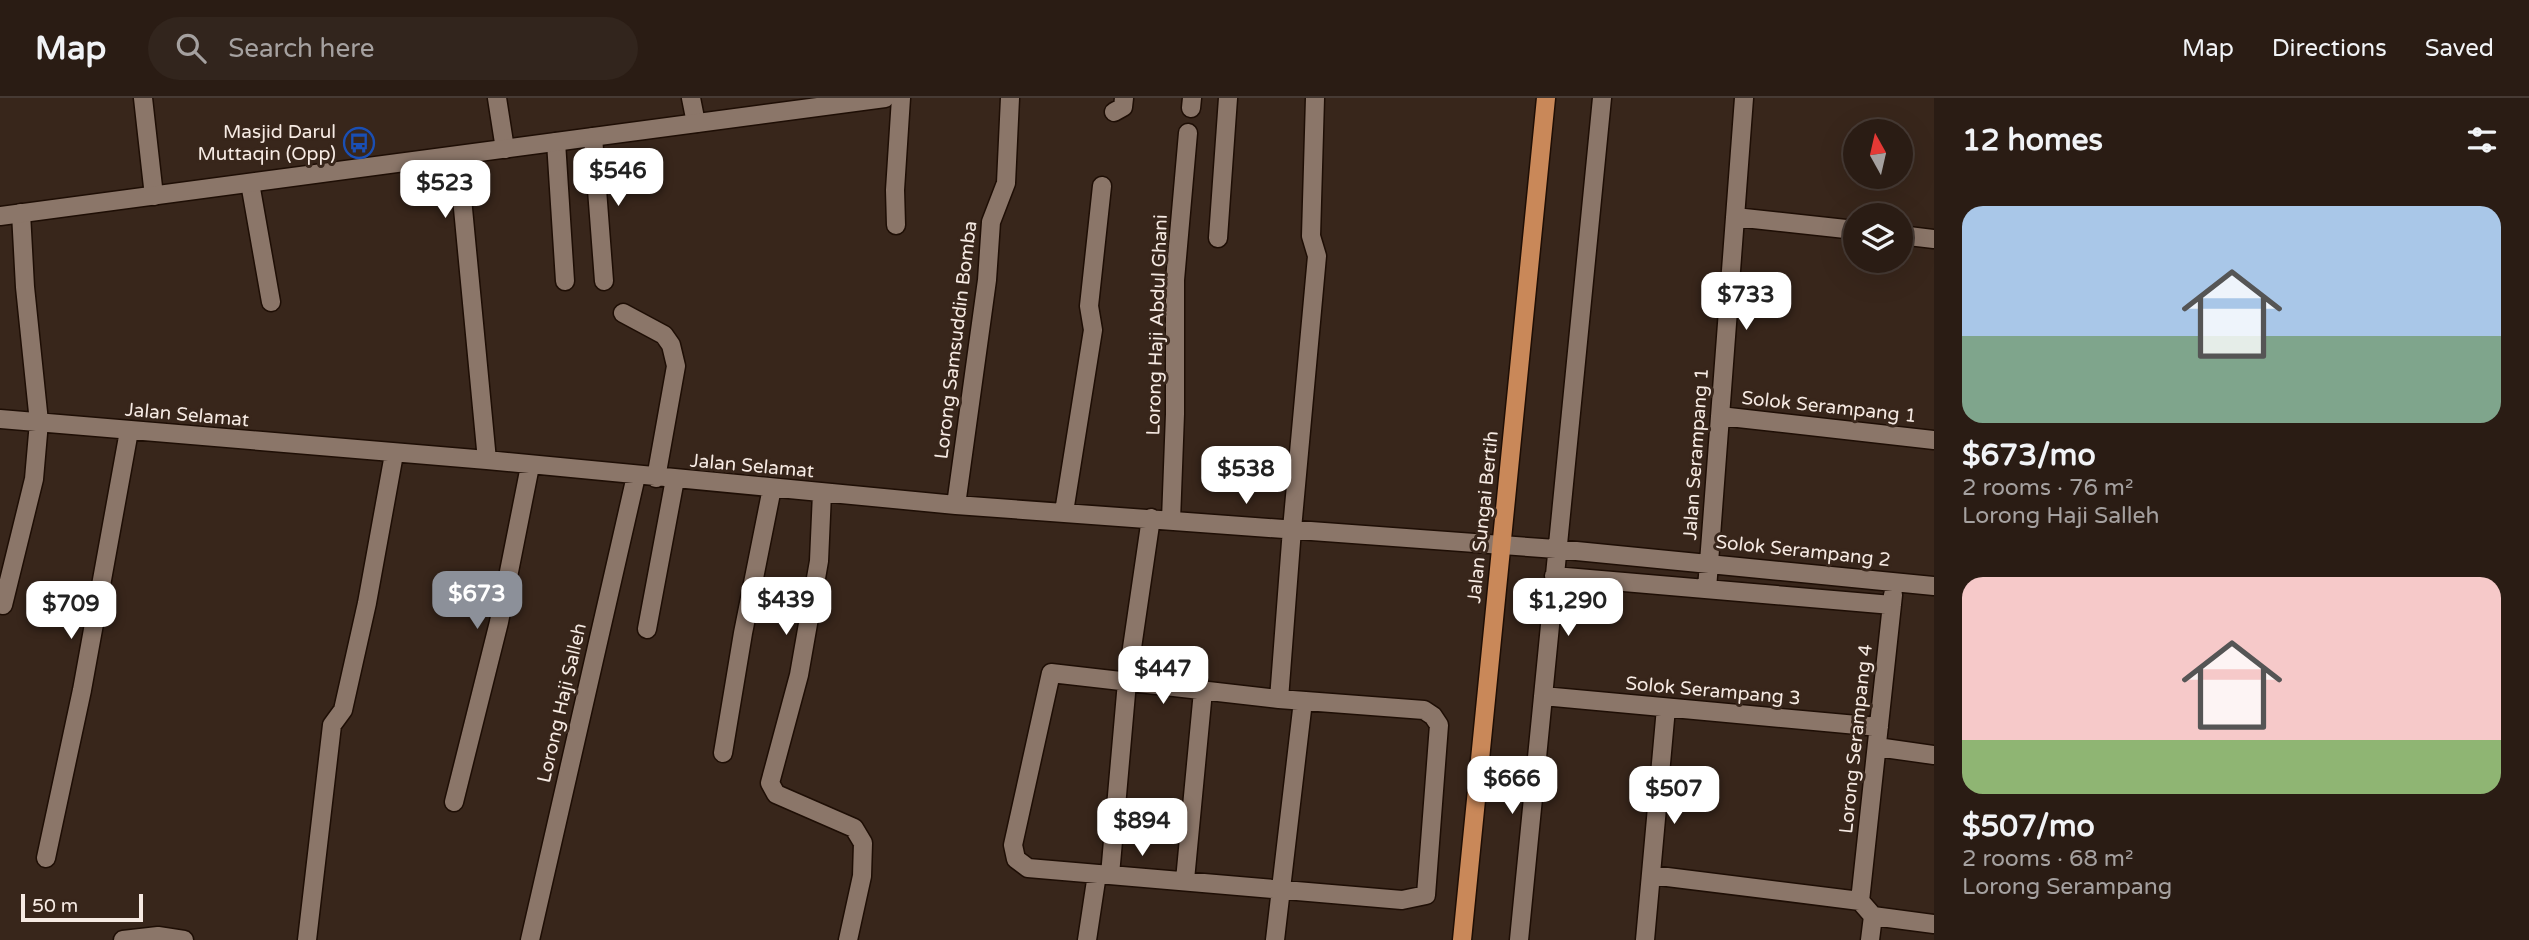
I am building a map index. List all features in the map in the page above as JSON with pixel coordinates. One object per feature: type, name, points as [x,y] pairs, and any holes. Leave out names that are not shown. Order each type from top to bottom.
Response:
[{"type":"main road","name":"Jalan Sungai Bertih","points":[[1462,940],[1547,103]]},
{"type":"street","points":[[143,98],[154,196]]},
{"type":"street","points":[[496,98],[505,149]]},
{"type":"street","points":[[691,98],[696,123]]},
{"type":"street","points":[[0,216],[696,123],[782,105],[885,98]]},
{"type":"street","points":[[896,225],[895,190],[901,98]]},
{"type":"street","name":"Lorong Samsuddin Bomba","points":[[956,505],[987,280],[991,222],[1006,183],[1010,98]]},
{"type":"street","points":[[1218,238],[1228,98]]},
{"type":"street","points":[[1279,699],[1317,256],[1311,236],[1315,98]]},
{"type":"street","points":[[1519,940],[1602,98]]},
{"type":"street","name":"Jalan Serampang 1","points":[[1707,589],[1744,98]]},
{"type":"street","name":"Lorong Haji Abdul Ghani","points":[[1171,520],[1175,280],[1188,133]]},
{"type":"street","points":[[593,137],[604,281]]},
{"type":"street","points":[[556,142],[565,281]]},
{"type":"street","points":[[458,156],[486,460]]},
{"type":"street","points":[[250,183],[271,302]]},
{"type":"street","points":[[1064,512],[1093,330],[1089,306],[1102,186]]},
{"type":"street","points":[[3,605],[34,479],[39,422],[25,287],[21,213]]},
{"type":"street","points":[[1735,217],[1843,229]]},
{"type":"street","points":[[1913,237],[1934,239]]},
{"type":"street","points":[[623,313],[664,335],[671,345],[676,366],[656,478]]},
{"type":"street","name":"Solok Serampang 1","points":[[1720,416],[1934,440]]},
{"type":"street","name":"Jalan Selamat","points":[[0,419],[486,460],[822,494],[1501,544]]},
{"type":"street","points":[[46,858],[82,690],[129,430]]},
{"type":"street","points":[[307,940],[332,724],[343,710],[346,697],[367,603],[394,454]]},
{"type":"street","points":[[454,802],[499,622],[530,466]]},
{"type":"street","name":"Lorong Haji Salleh","points":[[530,940],[636,476]]},
{"type":"street","points":[[647,629],[675,479]]},
{"type":"street","points":[[723,753],[743,633],[772,488]]},
{"type":"street","points":[[822,494],[818,562],[799,675],[770,783],[776,794],[854,828],[863,843],[862,876],[848,940]]},
{"type":"street","points":[[1087,940],[1103,874],[1151,518]]},
{"type":"street","name":"Solok Serampang 2","points":[[1501,544],[1934,586]]},
{"type":"street","points":[[1554,576],[1892,605]]},
{"type":"street","name":"Lorong Serampang 4","points":[[1860,901],[1895,581]]},
{"type":"street","points":[[1051,673],[1127,682],[1279,699],[1424,710],[1433,716],[1439,725],[1426,895],[1402,900],[1028,868],[1016,859],[1013,845],[1051,673]]},
{"type":"street","points":[[1185,880],[1203,691]]},
{"type":"street","name":"Solok Serampang 3","points":[[1543,696],[1879,727]]},
{"type":"street","points":[[1275,940],[1303,701]]},
{"type":"street","points":[[1645,940],[1666,708]]},
{"type":"street","points":[[1877,747],[1934,755]]},
{"type":"street","points":[[1651,875],[1860,901],[1873,916],[1934,925]]},
{"type":"street","points":[[1870,940],[1873,916]]},
{"type":"street","points":[[124,939],[158,936],[184,940]]},
{"type":"place","name":"Masjid Darul Muttaqin (Opp)","points":[[359,143]]}]
